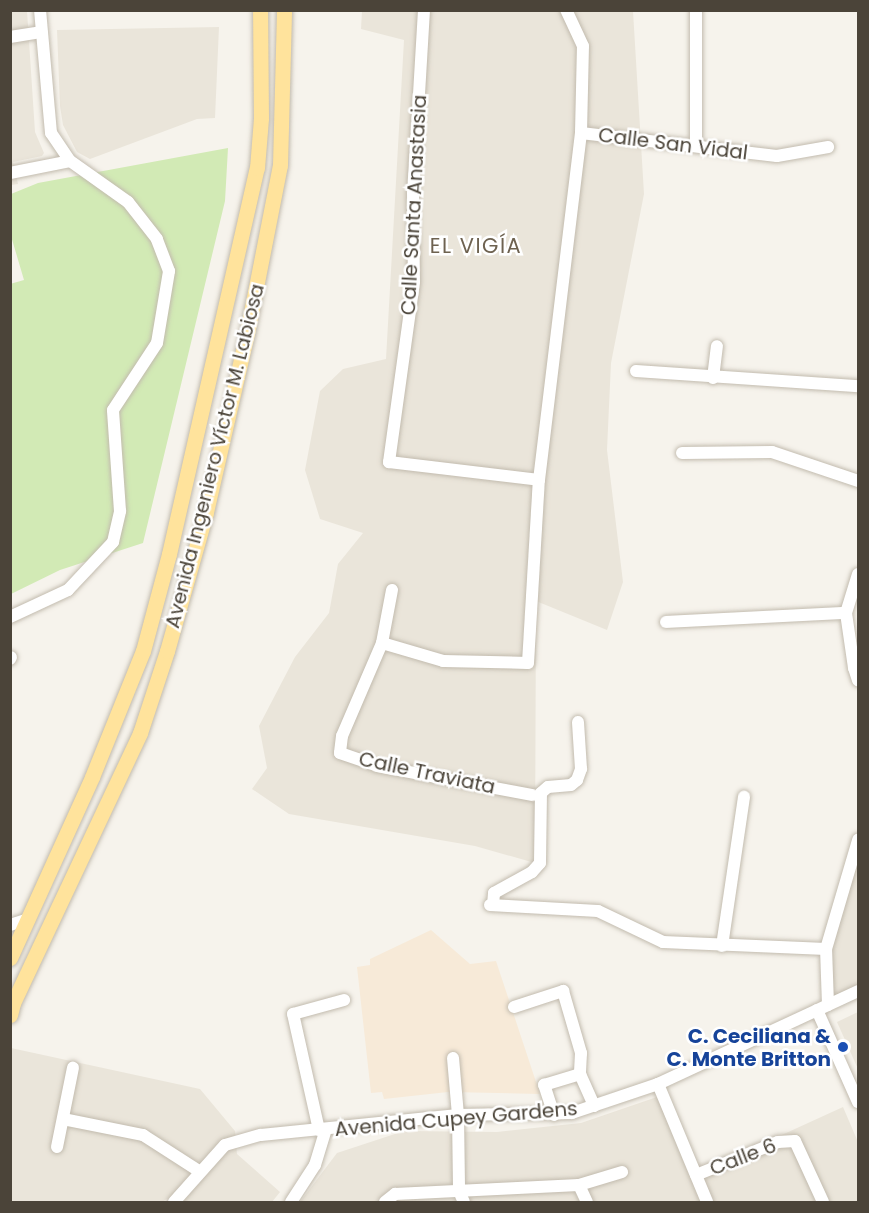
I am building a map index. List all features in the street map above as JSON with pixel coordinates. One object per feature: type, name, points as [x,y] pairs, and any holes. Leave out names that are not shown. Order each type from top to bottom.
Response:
[{"type":"main road","name":"Avenida Ingeniero Víctor M. Labiosa","points":[[10,958],[92,777],[143,651],[169,554],[256,168],[261,118],[260,10]]},
{"type":"main road","name":"Avenida Ingeniero Víctor M. Labiosa","points":[[10,1015],[13,1003],[140,733],[194,554],[247,333],[280,165],[284,10]]},
{"type":"street","points":[[10,616],[68,590],[113,542],[120,511],[113,410],[157,343],[170,271],[157,238],[128,202],[70,161],[51,133],[40,10]]},
{"type":"street","name":"Calle Santa Anastasia","points":[[423,10],[413,193],[414,282],[389,462],[539,480]]},
{"type":"street","name":"Calle San Vidal","points":[[566,10],[583,46],[581,133],[777,156],[828,147]]},
{"type":"street","points":[[696,10],[696,146]]},
{"type":"street","points":[[10,37],[41,32]]},
{"type":"street","points":[[392,590],[382,643],[443,661],[528,663],[539,480],[581,133]]},
{"type":"street","points":[[10,173],[70,161]]},
{"type":"street","points":[[713,378],[717,346]]},
{"type":"street","points":[[636,371],[858,386]]},
{"type":"street","points":[[682,453],[772,452],[858,481]]},
{"type":"street","points":[[858,574],[846,613],[854,668],[858,680]]},
{"type":"street","points":[[666,622],[846,613]]},
{"type":"street","name":"Calle Traviata","points":[[382,643],[342,736],[340,753],[377,766],[532,795]]},
{"type":"street","points":[[578,722],[581,769],[577,780],[571,785],[548,787],[541,793],[540,863],[532,872],[494,893],[491,905],[598,911],[663,942],[826,949]]},
{"type":"street","points":[[722,946],[744,797]]},
{"type":"street","points":[[858,840],[826,949],[823,1007],[858,1101]]},
{"type":"street","points":[[10,925],[28,918]]},
{"type":"street","points":[[514,1006],[563,991],[581,1053],[580,1074],[594,1106]]},
{"type":"street","name":"Avenida Cupey Gardens","points":[[174,1203],[225,1145],[261,1135],[458,1115],[572,1113],[658,1084],[858,991]]},
{"type":"street","points":[[291,1203],[315,1165],[323,1130],[293,1014],[344,1000]]},
{"type":"street","points":[[453,1058],[461,1197]]},
{"type":"street","points":[[57,1147],[73,1068]]},
{"type":"street","points":[[554,1115],[543,1085],[580,1074]]},
{"type":"street","points":[[658,1084],[707,1203]]},
{"type":"street","points":[[63,1119],[143,1135],[200,1171]]},
{"type":"street","name":"Calle 6","points":[[696,1175],[778,1142],[795,1142],[823,1203]]},
{"type":"street","points":[[385,1203],[395,1194],[461,1197],[579,1185],[622,1172]]},
{"type":"street","points":[[579,1185],[587,1203]]},
{"type":"shaded area","points":[[10,11],[27,11],[35,132],[44,153],[42,156],[13,162],[18,184],[11,185]]},
{"type":"shaded area","points":[[362,11],[633,11],[644,194],[611,363],[607,450],[623,582],[607,630],[536,601],[535,863],[475,846],[289,814],[252,789],[267,768],[259,726],[295,657],[329,613],[338,564],[363,533],[320,519],[305,470],[320,391],[343,369],[386,359],[404,40],[361,29]]},
{"type":"shaded area","points":[[219,27],[215,118],[197,119],[90,159],[77,152],[63,125],[57,30]]},
{"type":"shaded area","points":[[858,839],[858,993],[832,1005],[826,957]]},
{"type":"shaded area","points":[[431,930],[470,964],[496,961],[540,1094],[448,1092],[384,1099],[382,1092],[371,1093],[357,967],[370,965],[370,959]]},
{"type":"shaded area","points":[[858,1012],[858,1069],[837,1022]]},
{"type":"shaded area","points":[[11,1048],[200,1089],[235,1131],[237,1154],[280,1192],[272,1202],[172,1202],[167,1199],[162,1202],[11,1202]]},
{"type":"shaded area","points":[[657,1097],[690,1177],[843,1107],[858,1142],[858,1202],[300,1202],[337,1153],[404,1131],[497,1132],[581,1123]]},
{"type":"green space","points":[[228,148],[225,201],[143,543],[60,570],[11,594],[10,284],[24,280],[11,236],[11,194],[38,183]]},
{"type":"place","name":"C. Ceciliana & C. Monte Britton","points":[[843,1047]]},
{"type":"district","name":"EL VIGÍA","points":[[476,246]]}]
